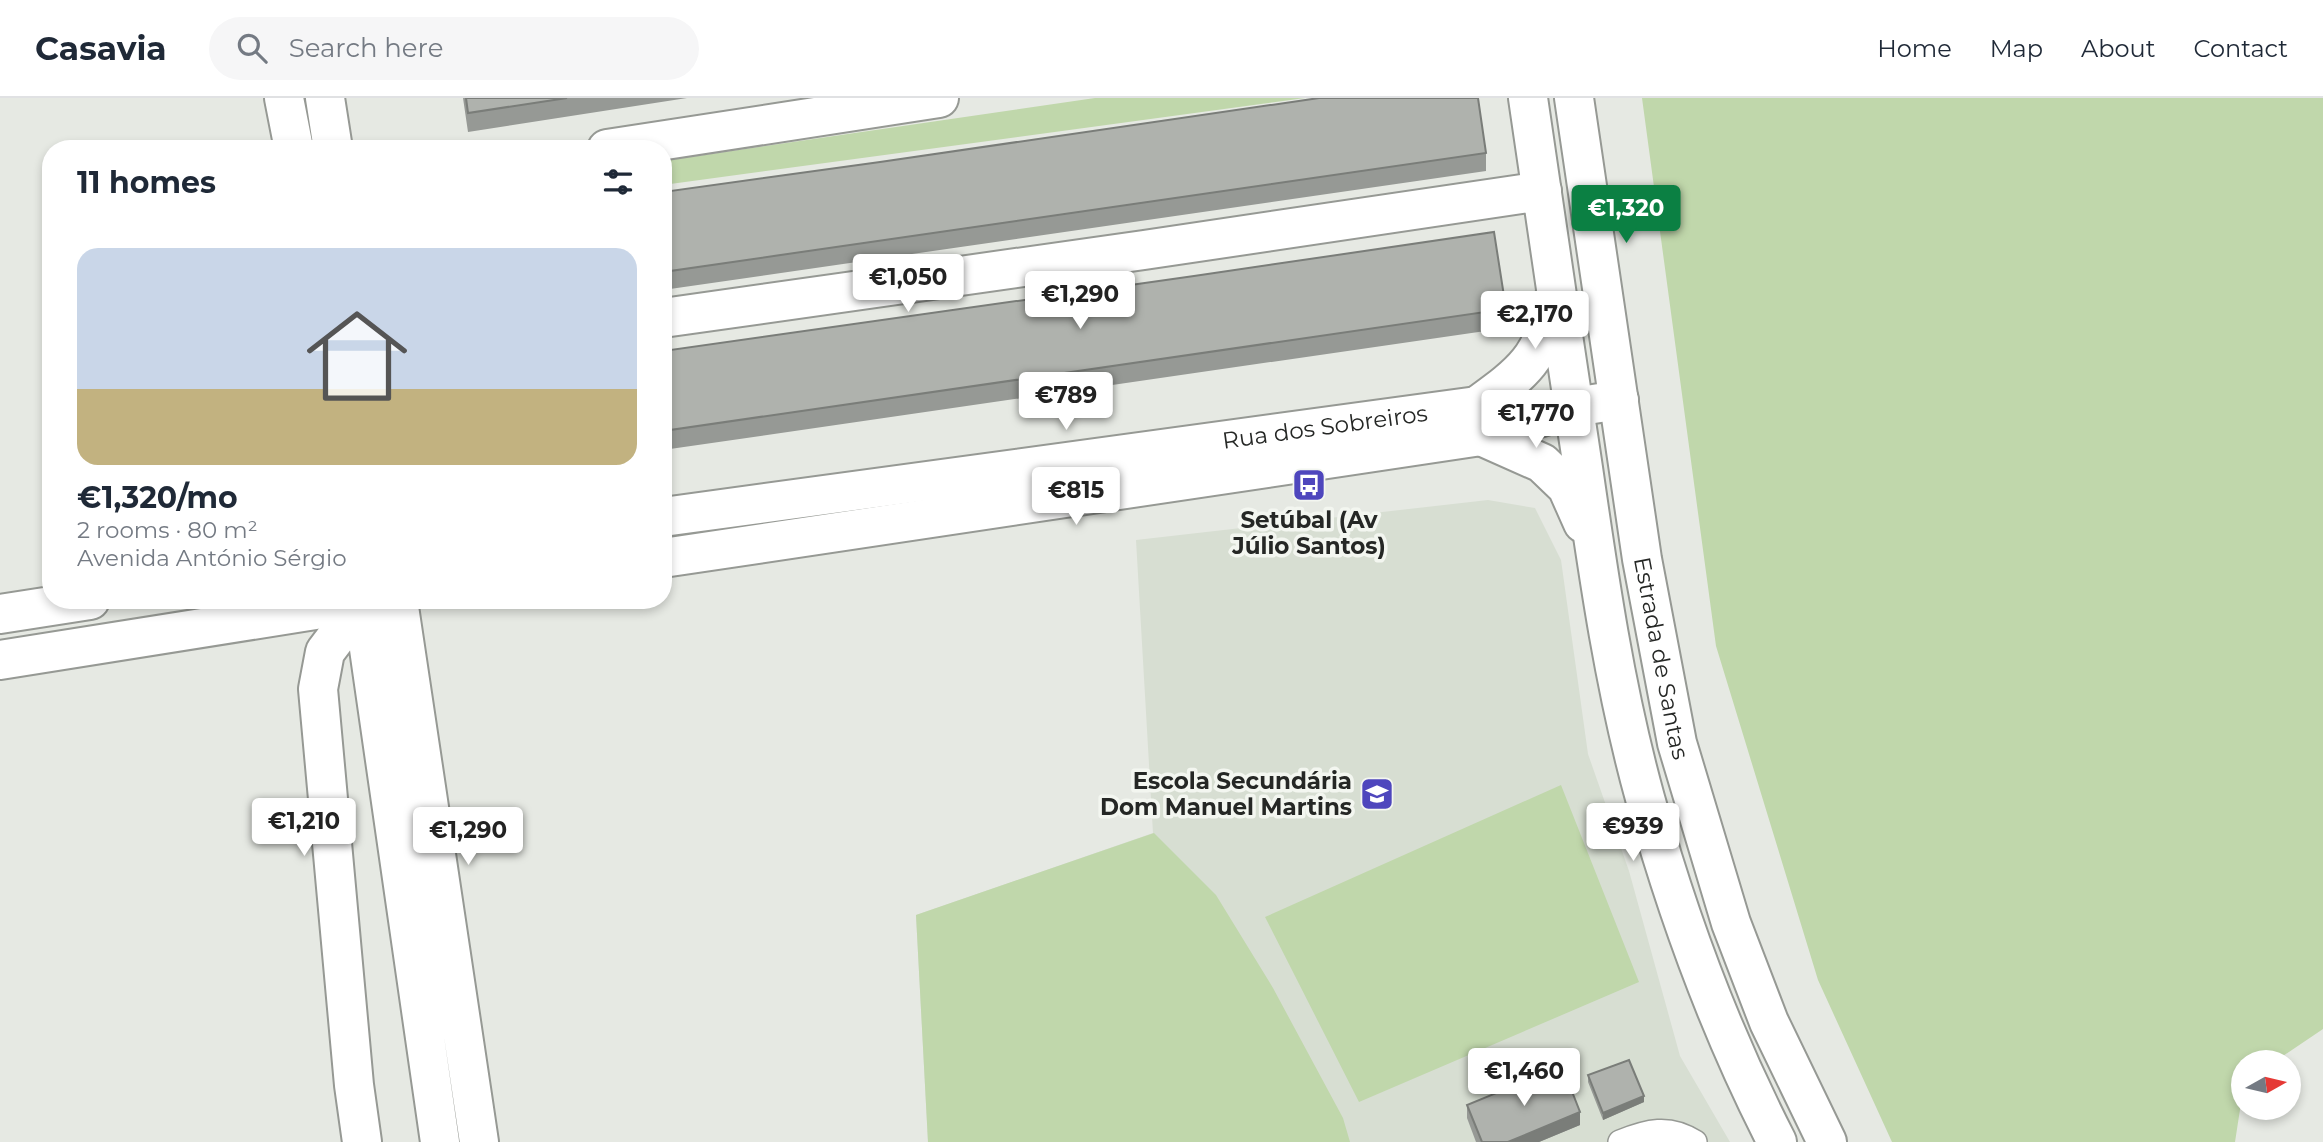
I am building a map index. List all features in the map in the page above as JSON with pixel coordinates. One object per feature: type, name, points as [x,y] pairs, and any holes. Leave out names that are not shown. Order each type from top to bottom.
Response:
[{"type":"street","points":[[284,98],[291,140]]},
{"type":"street","points":[[325,98],[331,140]]},
{"type":"street","points":[[642,140],[746,113],[939,98]]},
{"type":"street","points":[[1528,98],[1555,285],[1550,322],[1539,349],[1479,421],[1542,463],[1567,488],[1595,550]]},
{"type":"street","name":"Estrada de Santas","points":[[1574,98],[1659,656],[1677,743],[1731,923],[1769,1022],[1827,1142]]},
{"type":"street","points":[[672,317],[1542,191]]},
{"type":"street","name":"Estrada de Santas","points":[[1555,285],[1618,685],[1645,798],[1676,902],[1717,1011],[1777,1142]]},
{"type":"street","name":"Rua dos Sobreiros","points":[[672,556],[1479,421],[1619,400]]},
{"type":"street","name":"Rua dos Sobreiros","points":[[672,516],[1479,421]]},
{"type":"street","points":[[0,614],[42,607]]},
{"type":"street","points":[[0,660],[324,609]]},
{"type":"street","points":[[362,1142],[353,1073],[318,689],[325,652],[367,609]]},
{"type":"street","points":[[376,609],[440,1142]]},
{"type":"street","points":[[377,609],[480,1142]]},
{"type":"lane","points":[[1620,1142],[1644,1132],[1665,1130],[1695,1142]]},
{"type":"shaded area","name":"Escola Secundária Dom Manuel Martins","points":[[1488,500],[1535,508],[1561,560],[1588,754],[1629,871],[1680,1056],[1730,1142],[928,1142],[916,915],[1153,833],[1136,540]]},
{"type":"green space","points":[[1095,98],[1305,98],[672,184],[672,160]]},
{"type":"green space","points":[[1642,98],[2323,98],[2323,1029],[2292,1050],[2231,1050],[2231,1120],[2238,1120],[2235,1142],[1892,1142],[1818,980],[1716,646]]},
{"type":"green space","points":[[1561,785],[1639,982],[1359,1102],[1265,917]]},
{"type":"green space","points":[[1154,833],[1216,895],[1273,988],[1343,1118],[1350,1142],[928,1142],[916,915]]},
{"type":"building","points":[[466,98],[567,98],[468,113]]},
{"type":"building","points":[[1319,98],[1478,98],[1486,153],[672,271],[672,191]]},
{"type":"building","points":[[1494,232],[1506,309],[672,430],[672,350]]},
{"type":"building","points":[[1629,1060],[1644,1096],[1603,1113],[1588,1075]]},
{"type":"building","points":[[1562,1066],[1580,1112],[1508,1142],[1482,1142],[1467,1105]]},
{"type":"place","name":"Setúbal (Av Júlio Santos)","points":[[1309,485]]},
{"type":"place","name":"Escola Secundária Dom Manuel Martins","points":[[1377,794]]}]
